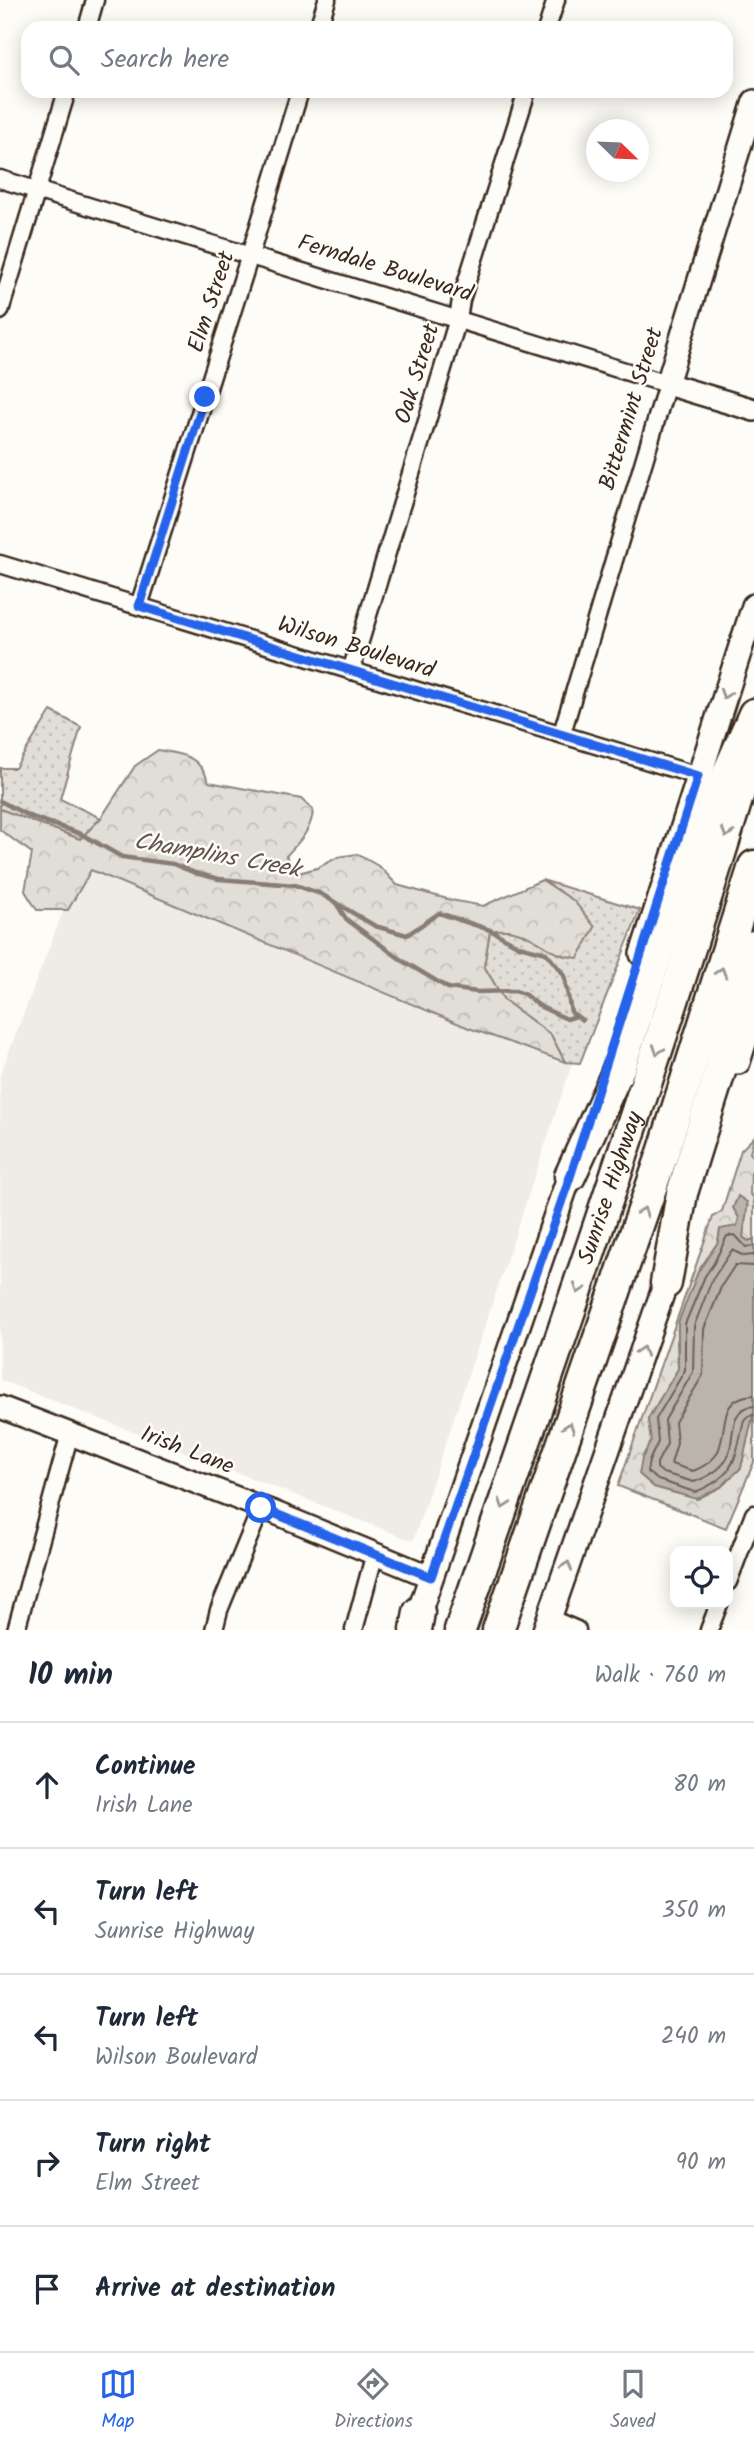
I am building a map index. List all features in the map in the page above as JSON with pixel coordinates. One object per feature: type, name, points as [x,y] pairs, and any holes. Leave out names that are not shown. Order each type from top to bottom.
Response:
[{"type":"highway","points":[[570,1177],[620,1066],[663,939],[720,791],[754,714]]},
{"type":"highway","name":"Sunrise Highway","points":[[460,1630],[663,1037],[754,744]]},
{"type":"highway","name":"Sunrise Highway","points":[[498,1630],[648,1196],[754,866]]},
{"type":"highway","points":[[666,1283],[682,1193],[731,1036],[754,946]]},
{"type":"main road","name":"Sunrise Highway","points":[[416,1624],[570,1177],[754,606]]},
{"type":"main road","points":[[547,1624],[666,1283],[754,1012]]},
{"type":"street","points":[[89,21],[95,0]]},
{"type":"street","points":[[320,21],[327,0]]},
{"type":"street","points":[[549,21],[556,0]]},
{"type":"street","points":[[0,311],[65,98]]},
{"type":"street","name":"Elm Street","points":[[139,606],[298,98]]},
{"type":"street","name":"Oak Street","points":[[351,671],[458,319],[461,300],[525,98]]},
{"type":"street","name":"Bittermint Street","points":[[562,733],[754,101]]},
{"type":"street","name":"Ferndale Boulevard","points":[[0,179],[754,410]]},
{"type":"street","name":"Wilson Boulevard","points":[[0,564],[698,776]]},
{"type":"street","name":"Irish Lane","points":[[0,1407],[431,1577]]},
{"type":"street","points":[[16,1630],[70,1433]]},
{"type":"street","points":[[214,1630],[219,1610],[261,1508]]},
{"type":"street","points":[[733,1569],[754,1514]]},
{"type":"street","points":[[354,1630],[375,1553]]},
{"type":"street","points":[[709,1630],[717,1609]]},
{"type":"street","points":[[547,1624],[577,1630]]},
{"type":"shaded area","points":[[85,854],[573,1061],[413,1541],[0,1380],[0,1075]]},
{"type":"green space","points":[[51,711],[81,727],[60,799],[101,818],[80,839],[0,809],[0,768],[15,768]]},
{"type":"green space","points":[[158,750],[190,758],[205,773],[209,782],[301,799],[313,810],[312,817],[304,835],[286,856],[298,873],[317,868],[338,857],[357,854],[380,867],[397,885],[451,900],[483,906],[542,880],[574,901],[595,927],[578,958],[559,954],[518,932],[501,930],[490,931],[484,966],[504,1000],[551,1035],[565,1062],[469,1028],[91,870],[68,910],[37,910],[25,891],[32,853],[0,830],[0,809],[80,839],[101,818],[135,766]]},
{"type":"green space","points":[[542,880],[640,910],[580,1063],[565,1062],[551,1035],[504,1000],[484,966],[490,930],[518,932],[559,954],[573,901]]},
{"type":"green space","points":[[754,1137],[750,1153],[754,1157],[754,1175],[751,1173],[750,1194],[754,1198],[754,1239],[748,1241],[743,1237],[744,1221],[739,1218],[737,1226],[720,1230],[718,1242],[698,1272],[677,1342],[678,1369],[648,1419],[651,1441],[642,1458],[654,1487],[697,1499],[721,1487],[741,1467],[754,1411],[754,1462],[726,1528],[618,1486],[713,1217],[722,1211],[741,1150]]},
{"type":"water","points":[[738,1196],[747,1202],[743,1237],[748,1241],[754,1239],[754,1411],[741,1468],[721,1487],[697,1499],[654,1487],[639,1474],[642,1458],[651,1441],[648,1419],[678,1369],[678,1323],[698,1272],[718,1242],[720,1229],[737,1226],[739,1218],[733,1208]]},
{"type":"waterway","name":"Champlins Creek","points":[[0,801],[29,816],[81,834],[122,857],[173,864],[219,879],[295,885],[321,894],[375,926],[407,935],[439,913],[490,930],[519,946],[546,953],[564,975],[571,1012],[582,1020]]},
{"type":"waterway","points":[[338,906],[346,919],[354,925],[403,961],[448,988],[477,992],[515,991],[567,1019],[576,1016]]},
{"type":"route","points":[[205,397],[139,606],[698,776],[570,1177],[431,1577],[261,1508]]}]
